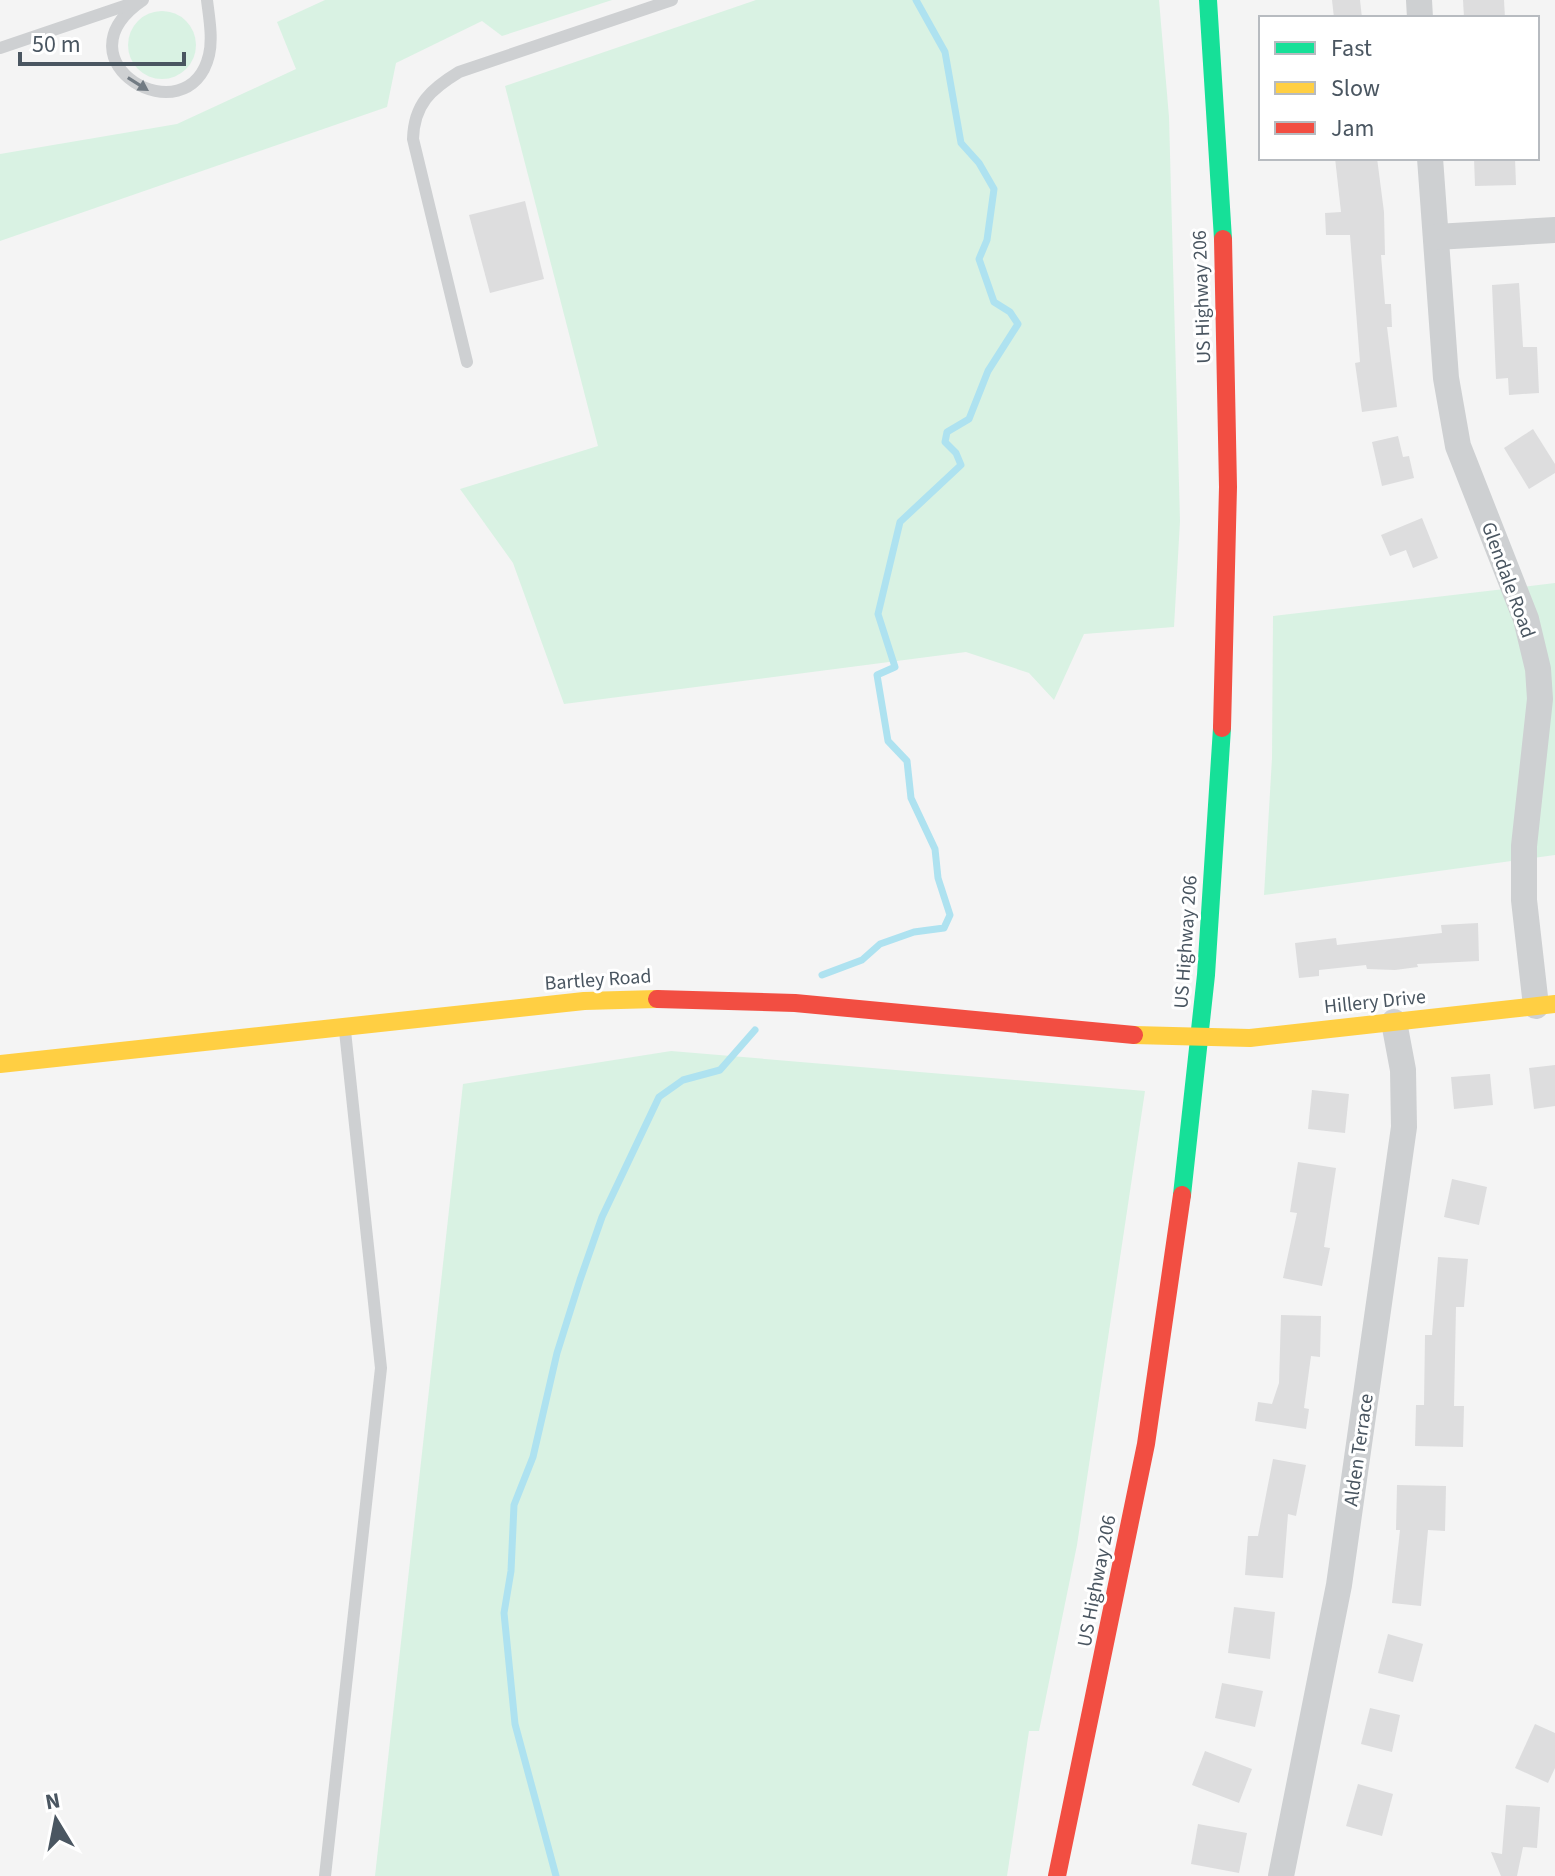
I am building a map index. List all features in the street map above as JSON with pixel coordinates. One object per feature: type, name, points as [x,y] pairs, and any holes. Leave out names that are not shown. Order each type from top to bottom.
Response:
[{"type":"main road","name":"US Highway 206","points":[[1057,1876],[1114,1611],[1149,1426],[1169,1301],[1200,1038],[1219,782],[1228,461],[1225,273],[1208,0]]},
{"type":"main road","name":"Bartley Road","points":[[0,1064],[584,1001],[701,997],[1200,1038]]},
{"type":"main road","name":"Hillery Drive","points":[[1200,1038],[1250,1038],[1545,1005]]},
{"type":"street","name":"Glendale Road","points":[[1430,160],[1446,378],[1458,446],[1526,619],[1538,669],[1540,699],[1524,846],[1524,900],[1545,1005]]},
{"type":"street","points":[[1436,237],[1555,230]]},
{"type":"street","name":"Alden Terrace","points":[[1281,1876],[1339,1585],[1404,1127],[1403,1070],[1394,1022]]},
{"type":"lane","points":[[143,0],[118,22],[113,51],[126,77],[140,88],[156,92],[180,88],[192,81],[206,63],[210,40],[207,0]]},
{"type":"lane","points":[[0,48],[143,0]]},
{"type":"lane","points":[[467,362],[413,139],[415,116],[423,99],[437,85],[459,72],[672,0]]},
{"type":"lane","points":[[325,1876],[381,1368],[344,1028]]},
{"type":"green space","points":[[325,0],[612,0],[502,36],[482,21],[396,63],[387,107],[0,241],[0,154],[177,124],[296,69],[277,22]]},
{"type":"green space","points":[[756,0],[1159,0],[1169,117],[1180,521],[1174,627],[1084,634],[1054,700],[1029,673],[966,652],[564,704],[513,563],[460,489],[598,446],[505,86]]},
{"type":"green space","points":[[162,11],[186,21],[196,45],[186,69],[162,79],[138,69],[128,45],[138,21]]},
{"type":"green space","points":[[1555,583],[1555,855],[1264,895],[1272,758],[1273,616]]},
{"type":"green space","points":[[671,1051],[1145,1091],[1077,1545],[1039,1731],[1029,1731],[1007,1876],[375,1876],[463,1084]]},
{"type":"building","points":[[1332,0],[1360,0],[1362,16],[1334,16]]},
{"type":"building","points":[[1463,0],[1504,0],[1505,16],[1464,16]]},
{"type":"building","points":[[1335,160],[1377,160],[1384,212],[1385,255],[1381,255],[1385,304],[1391,304],[1392,327],[1387,327],[1397,407],[1362,412],[1355,363],[1360,362],[1350,235],[1326,235],[1325,213],[1341,212]]},
{"type":"building","points":[[1474,160],[1515,160],[1516,185],[1475,186]]},
{"type":"building","points":[[525,201],[544,279],[490,293],[469,215]]},
{"type":"building","points":[[1519,283],[1523,347],[1537,347],[1539,393],[1509,395],[1508,378],[1496,379],[1492,285]]},
{"type":"building","points":[[1533,429],[1555,464],[1555,473],[1529,489],[1504,448]]},
{"type":"building","points":[[1398,436],[1403,457],[1409,456],[1414,478],[1382,486],[1372,442]]},
{"type":"building","points":[[1422,518],[1438,558],[1413,568],[1406,550],[1390,556],[1381,535]]},
{"type":"building","points":[[1478,923],[1479,961],[1417,964],[1418,967],[1395,970],[1367,969],[1366,965],[1319,970],[1319,976],[1299,978],[1295,943],[1336,938],[1337,945],[1442,933],[1441,925]]},
{"type":"building","points":[[1555,1065],[1555,1106],[1534,1109],[1529,1068]]},
{"type":"building","points":[[1490,1074],[1493,1105],[1454,1109],[1451,1077]]},
{"type":"building","points":[[1312,1090],[1349,1094],[1345,1133],[1308,1129]]},
{"type":"building","points":[[1298,1162],[1336,1168],[1324,1247],[1330,1248],[1322,1286],[1283,1278],[1297,1213],[1290,1212]]},
{"type":"building","points":[[1452,1179],[1487,1187],[1479,1225],[1444,1217]]},
{"type":"building","points":[[1438,1257],[1468,1259],[1464,1307],[1456,1307],[1454,1406],[1464,1406],[1463,1447],[1415,1446],[1416,1405],[1424,1405],[1425,1335],[1432,1335]]},
{"type":"building","points":[[1281,1315],[1321,1316],[1320,1357],[1311,1356],[1304,1408],[1309,1409],[1306,1429],[1255,1421],[1258,1402],[1272,1404],[1279,1383]]},
{"type":"building","points":[[1273,1459],[1306,1465],[1296,1516],[1288,1514],[1283,1578],[1245,1575],[1248,1536],[1258,1536]]},
{"type":"building","points":[[1397,1485],[1446,1486],[1445,1531],[1428,1530],[1421,1606],[1392,1603],[1400,1530],[1396,1530]]},
{"type":"building","points":[[1234,1607],[1275,1612],[1270,1659],[1228,1653]]},
{"type":"building","points":[[1388,1634],[1423,1644],[1413,1682],[1378,1673]]},
{"type":"building","points":[[1222,1683],[1263,1691],[1255,1727],[1215,1718]]},
{"type":"building","points":[[1370,1708],[1400,1715],[1392,1752],[1361,1744]]},
{"type":"building","points":[[1535,1724],[1555,1733],[1555,1768],[1548,1783],[1515,1768]]},
{"type":"building","points":[[1205,1751],[1252,1769],[1239,1803],[1192,1785]]},
{"type":"building","points":[[1358,1784],[1393,1794],[1382,1836],[1346,1826]]},
{"type":"building","points":[[1506,1805],[1540,1807],[1537,1848],[1523,1847],[1517,1876],[1501,1876],[1491,1852],[1502,1854]]},
{"type":"building","points":[[1198,1824],[1247,1833],[1239,1873],[1191,1864]]},
{"type":"waterway","points":[[822,975],[862,960],[880,944],[914,932],[944,928],[950,915],[938,878],[935,849],[911,798],[907,761],[888,741],[877,675],[895,667],[878,614],[900,522],[961,465],[956,453],[945,442],[947,432],[969,419],[988,371],[1018,324],[1010,312],[994,302],[979,259],[987,240],[994,189],[979,163],[961,143],[945,52],[916,0]]},
{"type":"waterway","points":[[556,1876],[515,1724],[504,1613],[511,1571],[514,1505],[533,1457],[557,1353],[602,1217],[659,1097],[683,1080],[720,1070],[755,1030]]},
{"type":"traffic: fast","points":[[1208,0],[1223,239]]},
{"type":"traffic: fast","points":[[1182,1195],[1206,975],[1222,728]]},
{"type":"traffic: slow","points":[[0,1064],[584,1001],[657,999]]},
{"type":"traffic: slow","points":[[1134,1035],[1250,1038],[1555,1004]]},
{"type":"traffic: jam","points":[[1222,728],[1228,487],[1223,239]]},
{"type":"traffic: jam","points":[[657,999],[795,1003],[1134,1035]]},
{"type":"traffic: jam","points":[[1057,1876],[1146,1444],[1182,1195]]}]
